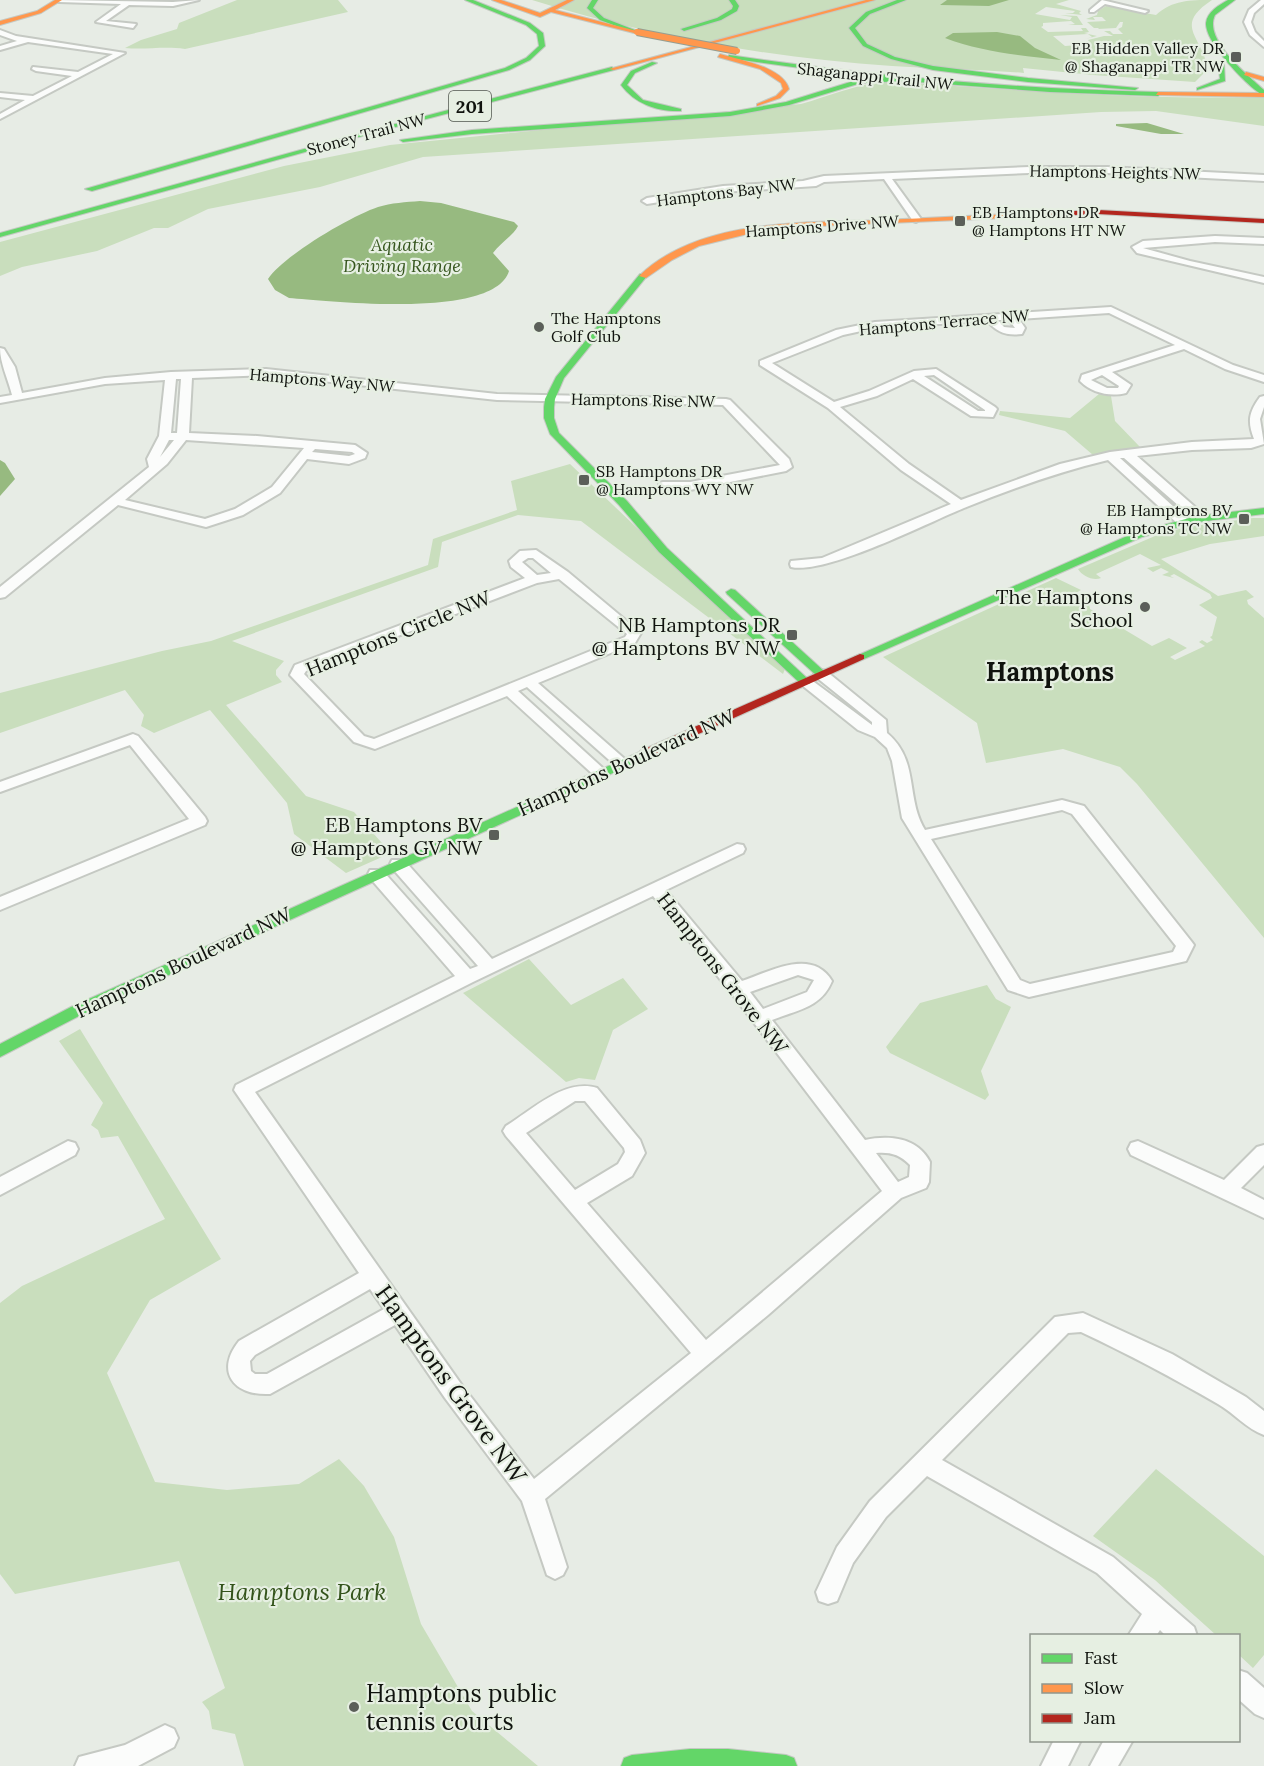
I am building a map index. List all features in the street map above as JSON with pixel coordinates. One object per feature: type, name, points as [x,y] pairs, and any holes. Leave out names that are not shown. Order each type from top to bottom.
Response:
[{"type":"main road","name":"Stoney Trail NW","points":[[468,0],[528,24],[540,33],[542,46],[528,59],[507,69],[83,190],[535,71]]},
{"type":"main road","name":"Shaganappi Trail NW","points":[[495,0],[632,40],[720,56],[902,80],[1073,93],[1256,87]]},
{"type":"main road","name":"Shaganappi Trail NW","points":[[520,0],[545,13]]},
{"type":"main road","points":[[545,13],[571,0]]},
{"type":"main road","points":[[595,0],[590,8],[596,16],[632,40],[752,17]]},
{"type":"main road","points":[[632,40],[726,16],[735,10],[736,6],[732,0]]},
{"type":"main road","points":[[796,6],[818,0]]},
{"type":"main road","name":"Stoney Trail NW","points":[[0,235],[382,129],[872,0]]},
{"type":"main road","points":[[720,56],[775,73],[786,84],[784,92],[770,102],[748,108],[692,111],[644,102],[630,95],[624,85],[633,72],[662,60],[880,0]]},
{"type":"main road","points":[[903,0],[869,13],[856,21],[852,28],[854,38],[867,48],[884,55],[931,68],[1008,78],[1135,88]]},
{"type":"main road","points":[[1217,0],[1200,13],[1195,24],[1199,36],[1221,63],[1256,87]]},
{"type":"main road","points":[[1232,0],[1217,9],[1208,25],[1212,37],[1256,87]]},
{"type":"main road","points":[[0,24],[33,14],[58,1]]},
{"type":"main road","name":"Shaganappi Trail NW","points":[[632,40],[737,51],[836,66],[997,82],[1135,88],[1256,87]]},
{"type":"main road","points":[[1199,89],[1223,80],[1221,63]]},
{"type":"main road","points":[[825,92],[848,78],[850,74],[850,71],[836,66]]},
{"type":"main road","points":[[70,215],[88,213],[280,164],[384,143],[472,132],[730,114],[778,106],[860,81],[902,80]]},
{"type":"main road","name":"Hamptons Drive NW","points":[[549,403],[560,377],[640,279],[658,264],[683,249],[718,237],[753,230],[910,220],[1098,212],[1264,221]]},
{"type":"main road","points":[[549,403],[549,418],[555,434],[623,503],[663,550],[805,682]]},
{"type":"main road","points":[[623,503],[670,538]]},
{"type":"main road","name":"Hamptons Boulevard NW","points":[[0,1051],[75,1011],[1112,544],[1200,517],[1264,511]]},
{"type":"main road","points":[[723,584],[821,674]]},
{"type":"main road","points":[[632,1766],[677,1757],[700,1757],[746,1758],[786,1766]]},
{"type":"street","points":[[58,1],[181,4],[196,0]]},
{"type":"street","points":[[1092,11],[1106,1],[1145,11]]},
{"type":"street","points":[[1264,1],[1250,12],[1247,19],[1250,30],[1264,45]]},
{"type":"street","points":[[130,2],[100,22],[133,26]]},
{"type":"street","points":[[0,24],[27,40]]},
{"type":"street","points":[[0,32],[27,40],[121,53],[0,117]]},
{"type":"street","points":[[0,48],[27,40]]},
{"type":"street","points":[[36,69],[80,75]]},
{"type":"street","points":[[0,95],[34,99]]},
{"type":"street","name":"Hamptons Heights NW","points":[[882,179],[945,178],[1029,170],[1107,170],[1264,177]]},
{"type":"street","points":[[882,179],[910,220]]},
{"type":"street","name":"Hamptons Bay NW","points":[[647,201],[723,189],[882,179]]},
{"type":"street","points":[[1264,241],[1215,239],[1143,244],[1137,247],[1140,250],[1189,264],[1264,280]]},
{"type":"street","name":"Hamptons Terrace NW","points":[[960,505],[905,467],[832,406],[764,363],[840,332],[875,325],[1111,310],[1229,367],[1264,379]]},
{"type":"street","points":[[989,317],[1001,330],[1018,332],[1020,328],[1012,316]]},
{"type":"street","points":[[1104,372],[1184,346]]},
{"type":"street","points":[[0,351],[10,367],[18,397]]},
{"type":"street","points":[[832,406],[865,397],[915,375],[936,372],[992,409],[989,415],[975,414],[915,375]]},
{"type":"street","points":[[0,594],[116,501],[154,467],[167,459],[182,436],[186,378]]},
{"type":"street","name":"Hamptons Way NW","points":[[0,400],[58,389],[186,378],[270,379],[359,386],[494,404],[549,403]]},
{"type":"street","points":[[154,467],[153,459],[165,436],[170,379]]},
{"type":"street","points":[[796,564],[824,562],[960,505],[1064,467],[1110,456],[1192,446],[1251,444],[1260,441],[1254,426],[1254,412],[1264,399]]},
{"type":"street","name":"Hamptons Rise NW","points":[[549,403],[730,406],[785,462],[786,467],[690,486],[663,486]]},
{"type":"street","points":[[116,501],[206,523],[239,512],[276,490],[308,450],[247,437],[165,436]]},
{"type":"street","points":[[1127,454],[1200,517]]},
{"type":"street","points":[[1110,456],[1182,521]]},
{"type":"street","name":"Hamptons Circle NW","points":[[534,579],[516,564],[515,561],[521,556],[536,554],[563,575],[634,633],[630,640],[375,744],[358,739],[297,675],[300,668],[534,579],[563,575]]},
{"type":"street","points":[[821,674],[879,720],[880,734]]},
{"type":"street","points":[[529,682],[622,764]]},
{"type":"street","points":[[805,682],[863,727],[880,734],[894,746],[900,761],[906,806],[910,818],[1011,981],[1018,987],[1029,991],[1180,957],[1185,945],[1078,810],[1070,806],[1062,805],[922,836]]},
{"type":"street","points":[[509,690],[601,774]]},
{"type":"street","points":[[0,787],[133,739],[199,821],[0,904]]},
{"type":"street","points":[[655,887],[737,849]]},
{"type":"street","points":[[398,864],[489,967]]},
{"type":"street","points":[[376,874],[466,978]]},
{"type":"street","name":"Hamptons Grove NW","points":[[861,1148],[882,1144],[907,1148],[920,1162],[919,1182],[894,1192],[833,1247],[532,1495],[453,1391],[243,1090],[466,978],[655,887],[738,989],[894,1192]]},
{"type":"street","points":[[738,989],[797,969],[805,969],[820,975],[823,981],[819,991],[813,997],[759,1018]]},
{"type":"street","points":[[573,1201],[625,1170],[635,1153],[633,1145],[590,1093],[571,1094],[513,1131],[573,1201],[705,1354]]},
{"type":"street","points":[[0,1187],[68,1149]]},
{"type":"street","points":[[1138,1149],[1227,1190],[1264,1210]]},
{"type":"street","points":[[1227,1190],[1264,1153]]},
{"type":"street","points":[[373,1276],[248,1348],[239,1358],[240,1375],[246,1382],[257,1385],[270,1384],[398,1312]]},
{"type":"street","points":[[828,1592],[845,1555],[878,1509],[1063,1324],[1083,1322],[1164,1361],[1238,1404],[1264,1425]]},
{"type":"street","points":[[925,1463],[1105,1565],[1184,1634]]},
{"type":"street","points":[[532,1495],[555,1567]]},
{"type":"street","points":[[1141,1634],[1158,1612]]},
{"type":"street","points":[[1240,1683],[1264,1705]]},
{"type":"street","points":[[88,1766],[128,1756],[165,1738]]},
{"type":"street","points":[[1054,1766],[1067,1742]]},
{"type":"street","points":[[1103,1766],[1119,1742]]},
{"type":"green space","points":[[237,0],[338,0],[348,12],[185,49],[125,48],[141,40],[177,29],[179,23]]},
{"type":"green space","points":[[532,0],[1069,0],[1056,4],[1081,11],[1079,13],[1082,15],[1065,13],[1075,11],[1046,7],[1035,14],[1070,20],[1072,17],[1060,15],[1077,16],[1083,25],[1068,25],[1075,24],[1071,21],[1043,23],[1041,27],[1048,32],[1083,31],[1081,28],[1086,28],[1089,32],[1084,33],[1097,36],[1085,39],[1092,37],[1088,34],[1053,36],[1065,46],[1091,44],[1088,40],[1113,36],[1104,31],[1123,34],[1118,29],[1122,27],[1123,22],[1120,22],[1116,28],[1098,29],[1087,22],[1106,21],[1102,17],[1093,17],[1095,20],[1086,19],[1097,15],[1098,11],[1106,6],[1156,15],[1169,6],[1182,2],[1212,0],[1194,16],[1192,24],[1207,65],[1203,74],[1195,82],[1023,68],[1024,73],[892,66],[801,57],[665,35]]},
{"type":"green space","points":[[884,81],[1121,96],[1264,97],[1264,126],[1156,111],[1101,112],[423,157],[320,187],[208,209],[168,228],[154,228],[97,251],[22,267],[0,276],[0,242],[284,166],[390,145],[801,104]]},
{"type":"green space","points":[[1099,394],[1111,396],[1115,421],[1140,447],[1093,455],[1065,431],[999,415],[1000,411],[1070,418]]},
{"type":"green space","points":[[570,464],[785,669],[783,674],[581,521],[518,515],[442,542],[438,567],[232,641],[284,661],[276,670],[276,675],[282,682],[226,705],[306,796],[354,812],[391,853],[346,873],[294,834],[287,803],[210,710],[154,733],[141,726],[144,715],[125,690],[0,733],[0,693],[162,651],[211,641],[428,565],[433,539],[517,510],[511,481]]},
{"type":"green space","points":[[1264,518],[1264,536],[1210,544],[1161,559],[1218,596],[1246,590],[1254,597],[1247,600],[1248,604],[1264,618],[1264,938],[1137,784],[1120,767],[1063,749],[986,763],[977,723],[883,657],[1056,578],[1081,590],[1074,594],[1079,597],[1089,595],[1103,604],[1089,604],[1090,609],[1152,646],[1169,638],[1187,648],[1170,657],[1175,660],[1205,646],[1199,642],[1202,640],[1207,643],[1213,640],[1210,637],[1217,617],[1199,605],[1212,598],[1210,594],[1174,574],[1170,576],[1174,578],[1162,575],[1169,572],[1161,568],[1153,572],[1147,568],[1161,565],[1140,554],[1096,574],[1101,578],[1098,579],[1082,574],[1078,569],[1155,536],[1186,527]]},
{"type":"green space","points":[[529,959],[571,1005],[623,978],[648,1009],[613,1030],[595,1080],[579,1078],[566,1082],[463,993]]},
{"type":"green space","points":[[987,985],[996,999],[1011,1007],[981,1071],[989,1095],[985,1100],[890,1053],[886,1047],[920,1003]]},
{"type":"green space","name":"Hamptons Park","points":[[80,1029],[221,1259],[150,1300],[107,1373],[155,1482],[227,1490],[299,1484],[339,1459],[364,1486],[394,1537],[421,1624],[472,1711],[538,1766],[244,1766],[235,1734],[212,1729],[209,1711],[202,1702],[225,1688],[179,1561],[15,1594],[0,1574],[0,1303],[22,1286],[165,1219],[118,1136],[101,1138],[98,1130],[91,1125],[103,1103],[59,1041]]},
{"type":"green space","points":[[1156,1469],[1264,1556],[1264,1655],[1253,1668],[1240,1656],[1240,1634],[1215,1634],[1155,1580],[1093,1536]]},
{"type":"water","points":[[947,0],[1009,0],[989,6],[940,5]]},
{"type":"water","points":[[997,32],[1020,36],[1035,48],[1061,60],[988,50],[945,38],[953,33]]},
{"type":"water","points":[[1147,123],[1184,134],[1161,134],[1116,126],[1116,124]]},
{"type":"water","name":"Aquatic Driving Range","points":[[420,201],[441,203],[514,222],[518,226],[493,253],[509,271],[497,286],[474,296],[443,302],[372,304],[289,298],[275,290],[268,279],[302,248],[352,219],[383,206]]},
{"type":"water","points":[[0,460],[5,463],[15,479],[0,496]]},
{"type":"traffic: fast","points":[[89,189],[507,69],[528,59],[542,46],[540,33],[528,24],[468,0]]},
{"type":"traffic: fast","points":[[595,0],[590,8],[602,19],[637,32]]},
{"type":"traffic: fast","points":[[684,29],[719,19],[735,10],[736,6],[732,0]]},
{"type":"traffic: fast","points":[[903,0],[874,10],[857,22],[852,28],[865,45],[893,58],[933,68],[1028,80],[1135,88]]},
{"type":"traffic: fast","points":[[1232,0],[1212,15],[1209,30],[1221,50],[1264,94]]},
{"type":"traffic: fast","points":[[729,57],[836,72],[943,83],[1158,94]]},
{"type":"traffic: fast","points":[[654,63],[633,72],[624,85],[641,101],[679,110]]},
{"type":"traffic: fast","points":[[1199,89],[1223,80],[1221,63]]},
{"type":"traffic: fast","points":[[0,235],[382,129],[612,69]]},
{"type":"traffic: fast","points":[[403,140],[472,132],[730,114],[787,104],[860,81],[902,80]]},
{"type":"traffic: fast","points":[[643,276],[560,377],[550,399],[549,407],[549,418],[555,434],[623,503],[663,550],[805,682]]},
{"type":"traffic: fast","points":[[860,657],[1138,535],[1197,519],[1264,511]]},
{"type":"traffic: fast","points":[[731,592],[821,674]]},
{"type":"traffic: fast","points":[[0,1051],[76,1011],[644,754]]},
{"type":"traffic: fast","points":[[632,1766],[709,1759],[786,1766]]},
{"type":"traffic: slow","points":[[0,23],[39,12],[59,0]]},
{"type":"traffic: slow","points":[[495,0],[540,15]]},
{"type":"traffic: slow","points":[[540,15],[571,0]]},
{"type":"traffic: slow","points":[[612,69],[872,0]]},
{"type":"traffic: slow","points":[[550,10],[634,31]]},
{"type":"traffic: slow","points":[[637,32],[737,51]]},
{"type":"traffic: slow","points":[[720,56],[762,68],[784,82],[786,89],[778,97],[759,105]]},
{"type":"traffic: slow","points":[[1246,74],[1264,79]]},
{"type":"traffic: slow","points":[[1158,94],[1264,95]]},
{"type":"traffic: slow","points":[[643,276],[669,258],[697,245],[756,230],[819,224],[1051,214]]},
{"type":"traffic: jam","points":[[1051,214],[1098,212],[1264,221]]},
{"type":"traffic: jam","points":[[644,754],[860,657]]},
{"type":"place","name":"EB Hidden Valley DR @ Shaganappi TR NW","points":[[1236,57]]},
{"type":"place","name":"EB Hamptons DR @ Hamptons HT NW","points":[[960,221]]},
{"type":"place","name":"The Hamptons Golf Club","points":[[539,327]]},
{"type":"place","name":"SB Hamptons DR @ Hamptons WY NW","points":[[584,480]]},
{"type":"place","name":"EB Hamptons BV @ Hamptons TC NW","points":[[1244,519]]},
{"type":"place","name":"The Hamptons School","points":[[1145,607]]},
{"type":"place","name":"NB Hamptons DR @ Hamptons BV NW","points":[[792,635]]},
{"type":"place","name":"EB Hamptons BV @ Hamptons GV NW","points":[[494,835]]},
{"type":"place","name":"Hamptons public tennis courts","points":[[354,1707]]},
{"type":"district","name":"Hamptons","points":[[1050,671]]}]
